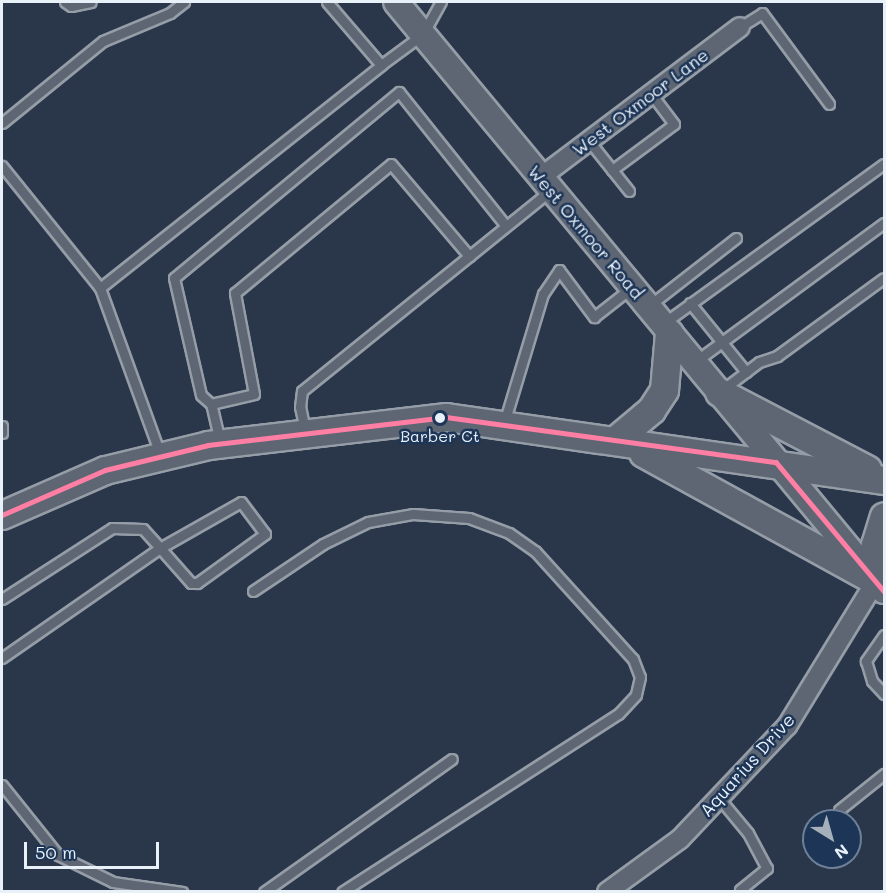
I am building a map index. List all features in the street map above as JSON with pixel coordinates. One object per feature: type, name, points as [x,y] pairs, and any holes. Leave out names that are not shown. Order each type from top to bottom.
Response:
[{"type":"main road","points":[[615,440],[651,410],[664,390],[660,321]]},
{"type":"main road","points":[[719,392],[885,479]]},
{"type":"main road","points":[[2,515],[105,470],[161,457],[220,444],[446,417],[885,479]]},
{"type":"main road","points":[[615,440],[676,468],[880,586]]},
{"type":"main road","points":[[880,586],[875,545],[885,516]]},
{"type":"street","name":"West Oxmoor Road","points":[[396,2],[880,586]]},
{"type":"street","name":"West Oxmoor Lane","points":[[546,183],[589,141],[740,27]]},
{"type":"street","name":"Aquarius Drive","points":[[607,891],[680,839],[787,726],[880,586]]},
{"type":"lane","points":[[65,2],[71,6],[91,2]]},
{"type":"lane","points":[[2,123],[104,41],[170,14],[184,2]]},
{"type":"lane","points":[[327,2],[381,65]]},
{"type":"lane","points":[[100,288],[423,34],[441,2]]},
{"type":"lane","points":[[740,27],[762,13],[829,104]]},
{"type":"lane","points":[[220,444],[211,404],[201,395],[174,278],[399,92],[506,226]]},
{"type":"lane","points":[[612,170],[674,124],[651,94]]},
{"type":"lane","points":[[589,141],[628,190]]},
{"type":"lane","points":[[211,404],[254,394],[235,293],[391,164],[469,256]]},
{"type":"lane","points":[[660,321],[690,303],[885,164]]},
{"type":"lane","points":[[2,166],[100,288],[161,457]]},
{"type":"lane","points":[[306,434],[300,407],[302,391],[506,226],[546,183]]},
{"type":"lane","points":[[694,362],[885,223]]},
{"type":"lane","points":[[660,321],[735,238]]},
{"type":"lane","points":[[503,425],[543,294],[559,270],[594,317],[632,288]]},
{"type":"lane","points":[[719,392],[746,372],[777,356],[885,278]]},
{"type":"lane","points":[[690,303],[746,372]]},
{"type":"lane","points":[[2,426],[2,434]]},
{"type":"lane","points":[[2,600],[112,528],[143,529],[160,548],[185,579],[197,583],[265,534],[245,505],[236,503],[160,548],[2,658]]},
{"type":"lane","points":[[254,591],[323,544],[368,522],[413,514],[469,518],[509,533],[535,551],[633,659],[640,677],[636,695],[618,714],[342,891]]},
{"type":"lane","points":[[885,635],[866,662],[872,681],[885,694]]},
{"type":"lane","points":[[264,891],[452,759]]},
{"type":"lane","points":[[840,809],[885,774]]},
{"type":"lane","points":[[2,785],[58,855],[113,882],[182,891]]},
{"type":"lane","points":[[719,798],[748,833],[767,868],[740,890]]},
{"type":"transit line","points":[[2,515],[105,470],[208,445],[446,417],[776,462],[884,591]]},
{"type":"place","name":"Barber Ct","points":[[440,418]]}]
